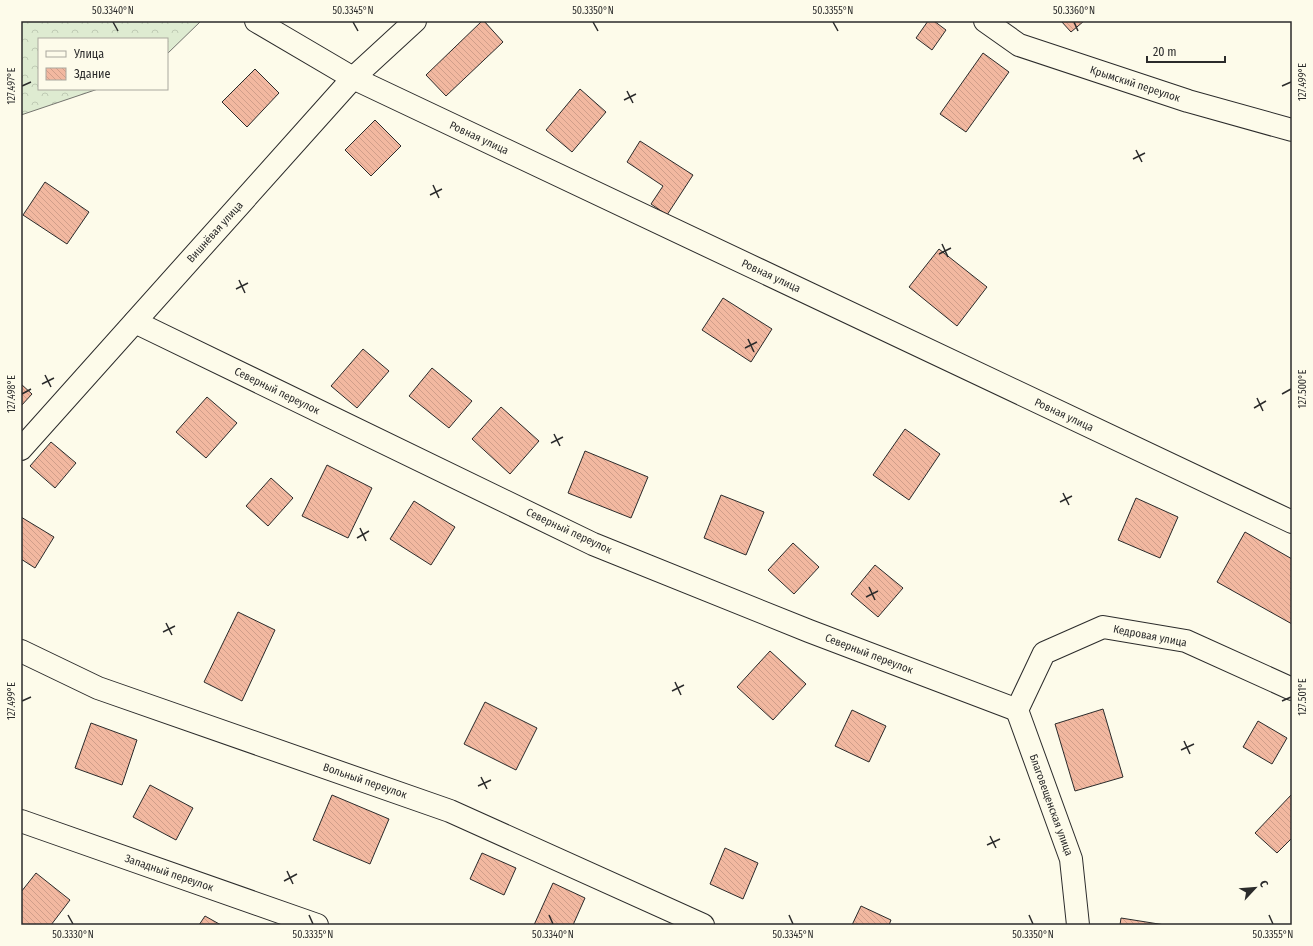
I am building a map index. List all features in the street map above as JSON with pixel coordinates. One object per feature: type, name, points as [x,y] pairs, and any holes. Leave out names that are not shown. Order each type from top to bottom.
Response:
[{"type":"street","name":"Ровная улица","points":[[256,21],[353,78],[1292,522]]},
{"type":"street","name":"Вишнёвая улица","points":[[21,449],[353,78],[415,21]]},
{"type":"street","name":"Крымский переулок","points":[[985,21],[1019,45],[1188,101],[1292,130]]},
{"type":"street","name":"Северный переулок","points":[[135,322],[593,544],[808,632],[1016,710]]},
{"type":"street","name":"Кедровая улица","points":[[1016,710],[1044,653],[1103,627],[1186,641],[1292,689]]},
{"type":"street","name":"Вольный переулок","points":[[21,651],[98,688],[450,811],[703,925]]},
{"type":"street","name":"Благовещенская улица","points":[[1016,710],[1072,860],[1078,925]]},
{"type":"street","name":"Западный переулок","points":[[21,821],[317,925]]},
{"type":"green space","points":[[21,21],[201,21],[168,53],[168,38],[38,38],[38,90],[95,90],[21,115]]},
{"type":"building","points":[[482,21],[484,21],[503,42],[446,96],[426,75]]},
{"type":"building","points":[[928,21],[934,21],[946,30],[932,50],[916,38]]},
{"type":"building","points":[[1061,21],[1084,21],[1071,32]]},
{"type":"building","points":[[983,53],[1009,72],[966,132],[940,114]]},
{"type":"building","points":[[255,69],[279,93],[247,127],[222,102]]},
{"type":"building","points":[[580,89],[606,112],[572,152],[546,130]]},
{"type":"building","points":[[375,120],[401,146],[371,176],[345,150]]},
{"type":"building","points":[[640,141],[693,175],[667,215],[651,204],[663,186],[627,162]]},
{"type":"building","points":[[45,182],[89,212],[67,244],[23,215]]},
{"type":"building","points":[[939,249],[987,287],[957,326],[909,287]]},
{"type":"building","points":[[723,298],[772,329],[751,362],[702,330]]},
{"type":"building","points":[[363,349],[389,371],[357,408],[331,386]]},
{"type":"building","points":[[432,368],[472,401],[449,428],[409,396]]},
{"type":"building","points":[[21,384],[32,394],[21,406]]},
{"type":"building","points":[[207,397],[237,423],[206,458],[176,432]]},
{"type":"building","points":[[501,407],[539,441],[510,474],[472,439]]},
{"type":"building","points":[[905,429],[940,454],[909,500],[873,475]]},
{"type":"building","points":[[51,442],[76,463],[55,488],[30,466]]},
{"type":"building","points":[[585,451],[648,477],[631,518],[568,493]]},
{"type":"building","points":[[327,465],[372,488],[348,538],[302,516]]},
{"type":"building","points":[[271,478],[293,498],[268,526],[246,506]]},
{"type":"building","points":[[721,495],[764,512],[746,555],[704,538]]},
{"type":"building","points":[[1136,498],[1178,517],[1160,558],[1118,540]]},
{"type":"building","points":[[414,501],[455,527],[431,565],[390,539]]},
{"type":"building","points":[[21,517],[54,537],[35,568],[21,559]]},
{"type":"building","points":[[1245,532],[1292,559],[1292,624],[1217,582]]},
{"type":"building","points":[[793,543],[819,567],[794,594],[768,570]]},
{"type":"building","points":[[875,565],[903,588],[878,617],[851,594]]},
{"type":"building","points":[[238,612],[275,630],[242,701],[204,682]]},
{"type":"building","points":[[770,651],[806,684],[773,720],[737,687]]},
{"type":"building","points":[[485,702],[537,728],[516,770],[464,744]]},
{"type":"building","points":[[1103,709],[1123,777],[1075,791],[1055,724]]},
{"type":"building","points":[[852,710],[886,726],[869,762],[835,746]]},
{"type":"building","points":[[1258,721],[1287,738],[1272,764],[1243,747]]},
{"type":"building","points":[[91,723],[137,740],[122,785],[75,768]]},
{"type":"building","points":[[150,785],[193,808],[176,840],[133,817]]},
{"type":"building","points":[[1292,794],[1292,838],[1277,853],[1255,833]]},
{"type":"building","points":[[332,795],[389,819],[370,864],[313,840]]},
{"type":"building","points":[[725,848],[758,863],[743,899],[710,884]]},
{"type":"building","points":[[482,853],[516,868],[504,895],[470,879]]},
{"type":"building","points":[[36,873],[70,900],[51,925],[21,925],[21,892]]},
{"type":"building","points":[[553,883],[585,898],[573,925],[534,925]]},
{"type":"building","points":[[861,906],[891,920],[889,925],[852,925]]},
{"type":"building","points":[[205,916],[221,925],[199,925]]},
{"type":"building","points":[[1121,918],[1165,925],[1120,925]]}]
